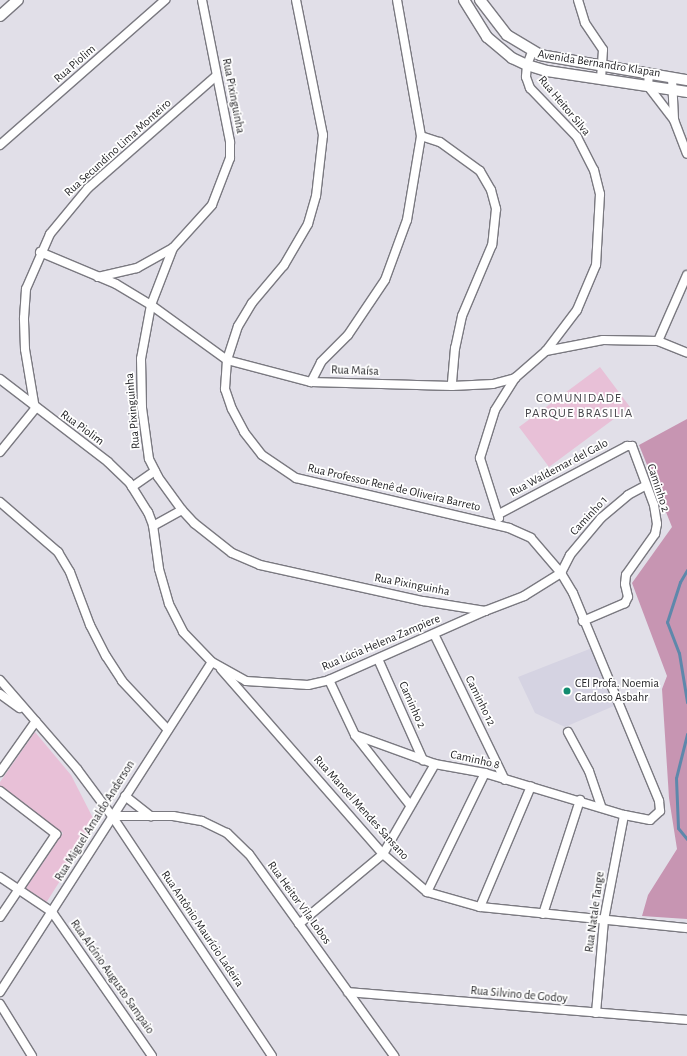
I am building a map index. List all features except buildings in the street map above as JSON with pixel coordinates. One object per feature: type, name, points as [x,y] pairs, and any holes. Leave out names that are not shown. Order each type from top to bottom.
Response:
[{"type":"street","points":[[0,16],[18,0]]},
{"type":"street","name":"Rua Piolim","points":[[0,145],[165,0]]},
{"type":"street","name":"Rua Pixinguinha","points":[[202,0],[230,142],[230,158],[212,204],[173,248],[151,305],[141,359],[142,401],[149,459],[155,471],[182,510],[194,523],[232,553],[260,565],[423,601],[485,611]]},
{"type":"street","name":"Rua Professor Renê de Oliveira Barreto","points":[[296,0],[323,135],[316,196],[308,224],[284,265],[252,303],[238,326],[227,360],[225,389],[232,409],[244,432],[262,455],[296,478],[498,526],[531,538],[561,572],[573,593],[583,621],[659,801],[660,811],[650,820]]},
{"type":"street","points":[[311,382],[321,362],[348,335],[385,280],[406,220],[421,136],[397,0]]},
{"type":"street","name":"Avenida Bernandro Klapan","points":[[464,0],[487,37],[512,58],[527,65],[547,71],[687,92]]},
{"type":"street","name":"Avenida Bernandro Klapan","points":[[480,0],[508,35],[532,52],[603,67],[687,80]]},
{"type":"street","points":[[578,0],[585,23],[603,50],[601,79]]},
{"type":"street","name":"Rua Heitor Silva","points":[[532,52],[527,65],[526,77],[530,88],[577,137],[594,170],[600,194],[596,264],[577,310],[546,351]]},
{"type":"street","points":[[649,74],[648,86],[674,120]]},
{"type":"street","name":"Rua Secundino Lima Monteiro","points":[[35,409],[25,349],[24,318],[26,289],[40,252],[50,234],[88,188],[216,76]]},
{"type":"street","points":[[672,78],[671,89],[674,120],[687,154]]},
{"type":"street","points":[[421,136],[440,142],[480,171],[491,190],[496,210],[492,245],[462,316],[455,348],[452,386]]},
{"type":"street","points":[[98,277],[137,268],[173,248]]},
{"type":"street","name":"Rua Maísa","points":[[40,252],[98,277],[151,305],[227,360],[311,382],[452,386],[493,384],[515,378],[546,351]]},
{"type":"street","points":[[658,340],[687,275]]},
{"type":"street","points":[[546,351],[603,340],[658,340],[687,352]]},
{"type":"street","points":[[498,526],[499,514],[482,469],[480,458],[495,410],[515,378]]},
{"type":"street","name":"Rua Piolim","points":[[0,380],[35,409],[108,462],[132,487],[143,503]]},
{"type":"street","points":[[0,452],[35,409]]},
{"type":"street","name":"Rua Waldemar del Galo","points":[[499,514],[627,446],[632,446]]},
{"type":"street","name":"Caminho 2","points":[[583,621],[616,608],[627,600],[626,575],[654,534],[657,524],[654,505],[645,486],[632,446]]},
{"type":"street","points":[[132,487],[155,471]]},
{"type":"street","name":"Caminho 1","points":[[561,572],[570,555],[601,518],[628,495],[645,486]]},
{"type":"street","points":[[0,502],[58,552],[70,572],[90,624],[106,656],[122,681],[168,730]]},
{"type":"street","name":"Rua Lúcia Helena Zampiere","points":[[143,503],[153,526],[158,569],[169,604],[183,632],[215,664],[246,680],[276,685],[308,685],[329,680],[485,611],[524,596],[561,572]]},
{"type":"street","points":[[153,526],[182,510]]},
{"type":"street","name":"Caminho 12","points":[[434,634],[505,780]]},
{"type":"street","name":"Caminho 2","points":[[378,659],[423,760]]},
{"type":"street","name":"Rua Miguel Arnaldo Anderson","points":[[0,992],[168,730],[215,664]]},
{"type":"street","name":"Rua Manoel Mendes Sansano","points":[[215,664],[383,854],[427,892],[480,907],[687,928]]},
{"type":"street","points":[[0,680],[29,715]]},
{"type":"street","points":[[329,680],[355,734],[410,805]]},
{"type":"street","points":[[0,694],[29,715]]},
{"type":"street","name":"Rua Antônio Maurício Ladeira","points":[[29,715],[36,721],[112,816],[272,1056]]},
{"type":"street","points":[[0,772],[36,721]]},
{"type":"street","points":[[568,732],[589,771],[601,806]]},
{"type":"street","name":"Caminho 8","points":[[355,734],[435,764],[485,773],[505,780],[601,806],[624,815],[650,820]]},
{"type":"street","points":[[300,924],[383,854],[435,764]]},
{"type":"street","points":[[427,892],[485,773]]},
{"type":"street","points":[[480,907],[531,786]]},
{"type":"street","points":[[0,792],[56,834],[0,917]]},
{"type":"street","points":[[125,796],[150,816]]},
{"type":"street","points":[[542,914],[580,800]]},
{"type":"street","name":"Rua Natale Tange","points":[[596,1013],[604,920],[624,815]]},
{"type":"street","name":"Rua Heitor Vila Lobos","points":[[112,816],[150,816],[202,821],[227,833],[249,854],[300,924],[391,1055]]},
{"type":"street","points":[[0,877],[52,912]]},
{"type":"street","name":"Rua Alcínio Augusto Sampaio","points":[[52,912],[152,1056]]},
{"type":"street","name":"Rua Silvino de Godoy","points":[[348,992],[687,1020]]},
{"type":"street","points":[[0,1004],[32,1056]]},
{"type":"shaded area","points":[[600,367],[630,407],[549,467],[519,427]]},
{"type":"shaded area","points":[[687,419],[687,919],[642,916],[648,895],[677,849],[669,798],[662,689],[667,676],[632,583],[672,527],[639,445]]},
{"type":"shaded area","name":"CEI Profa. Noemia Cardoso Asbahr","points":[[592,648],[616,705],[565,727],[535,713],[518,677]]},
{"type":"shaded area","points":[[35,732],[71,775],[96,824],[46,903],[24,891],[63,833],[0,787],[0,782]]},
{"type":"waterway","points":[[687,570],[680,582],[667,622],[679,653],[687,702]]},
{"type":"waterway","points":[[687,734],[676,778],[678,828],[687,839]]},
{"type":"place","name":"CEI Profa. Noemia Cardoso Asbahr","points":[[567,691]]},
{"type":"district","name":"COMUNIDADE PARQUE BRASILIA","points":[[579,408]]}]
